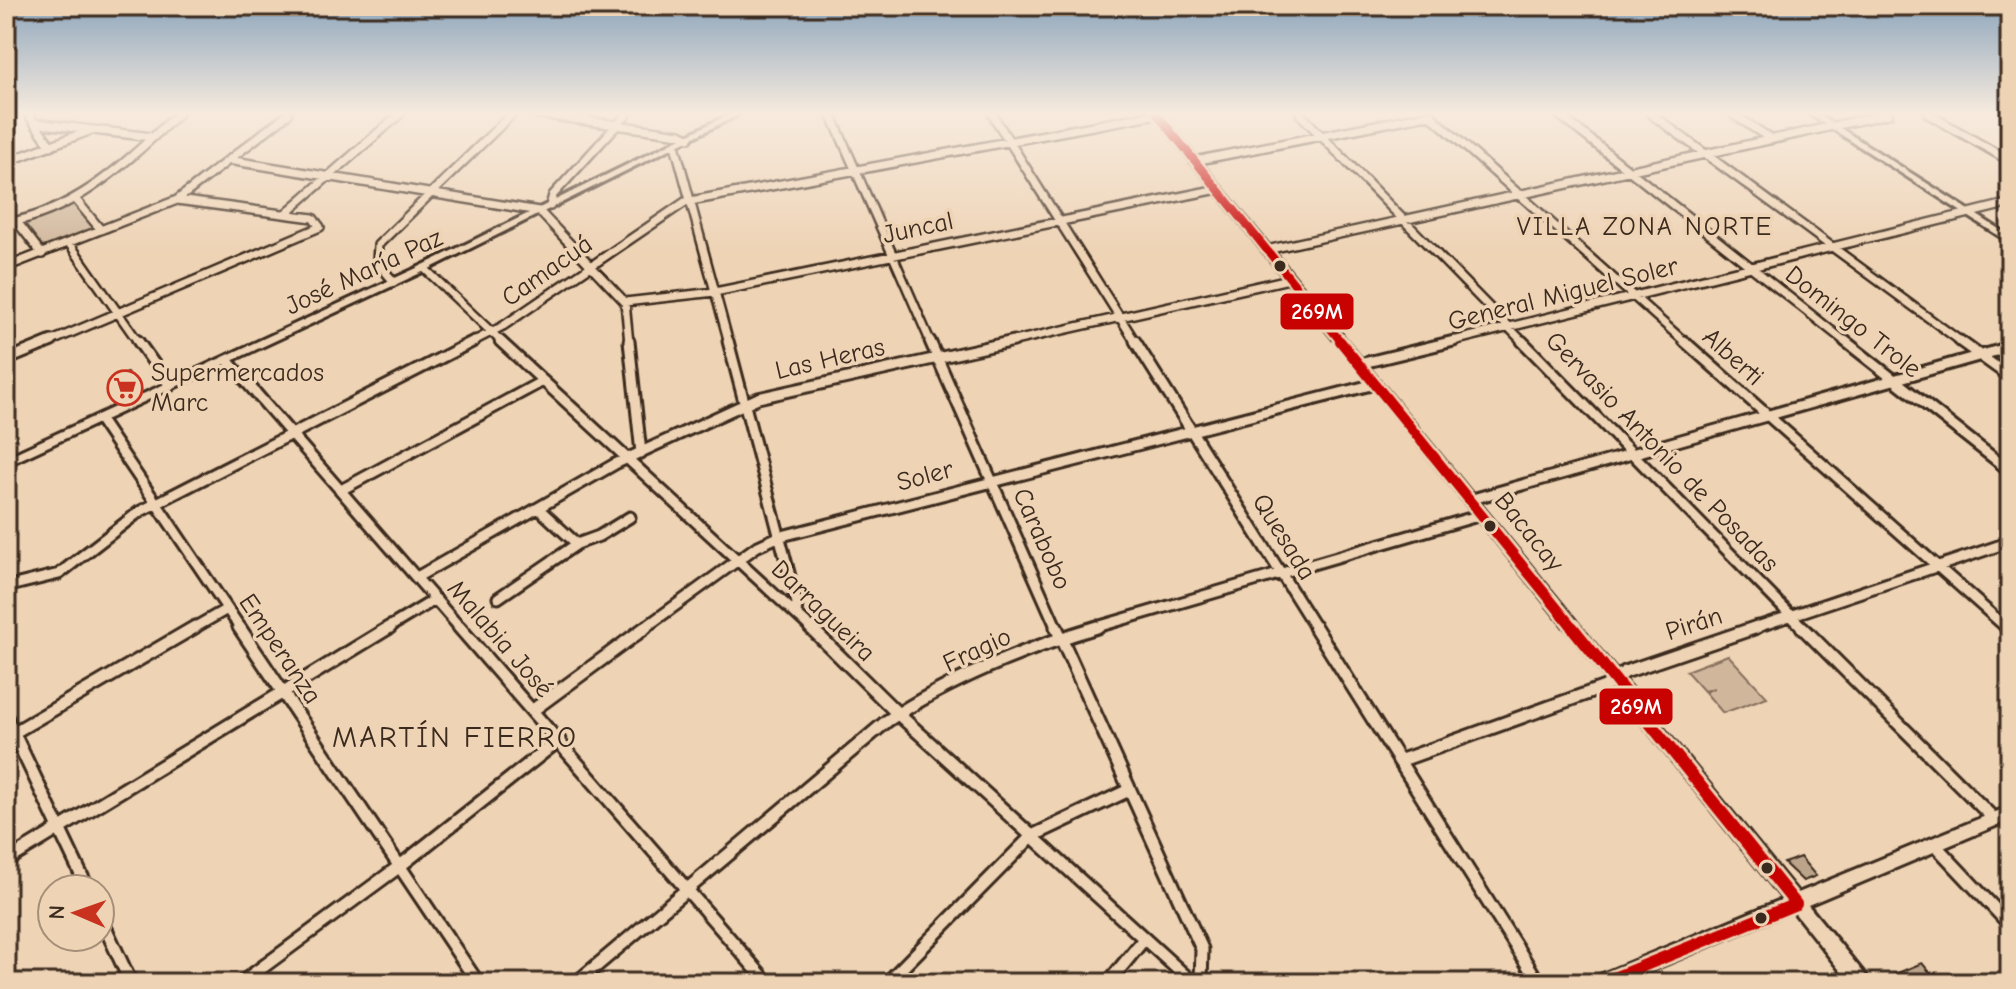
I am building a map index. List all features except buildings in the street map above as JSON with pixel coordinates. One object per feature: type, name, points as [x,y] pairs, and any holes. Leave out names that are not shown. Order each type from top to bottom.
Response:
[{"type":"street","points":[[6,223],[18,223],[77,201],[125,160]]},
{"type":"street","points":[[6,267],[177,200],[228,160]]},
{"type":"street","points":[[229,160],[539,211],[625,302],[629,314],[641,453]]},
{"type":"street","points":[[285,214],[346,160]]},
{"type":"street","points":[[394,282],[377,262],[378,245],[465,160]]},
{"type":"street","points":[[550,206],[553,195],[585,160]]},
{"type":"street","name":"José María Paz","points":[[6,462],[228,361],[644,160]]},
{"type":"street","points":[[681,160],[797,603],[796,614]]},
{"type":"street","name":"Carabobo","points":[[850,160],[1060,637],[1202,949],[1201,983]]},
{"type":"street","name":"Camacuá","points":[[6,587],[59,574],[139,512],[490,333],[691,200],[907,160]]},
{"type":"street","name":"Quesada","points":[[1021,160],[1539,983]]},
{"type":"street","points":[[1194,161],[1198,160]]},
{"type":"street","name":"Gervasio Antonio de Posadas","points":[[1346,160],[1792,617],[2002,816]]},
{"type":"street","name":"Alberti","points":[[1481,160],[2010,631]]},
{"type":"street","name":"Domingo Trole","points":[[1618,160],[2010,471]]},
{"type":"street","points":[[1266,250],[1683,160]]},
{"type":"street","points":[[1714,160],[2010,377]]},
{"type":"street","points":[[1885,160],[2010,240]]},
{"type":"street","name":"Bacacay","points":[[1194,161],[1861,983]]},
{"type":"street","name":"Juncal","points":[[625,302],[715,292],[1218,189]]},
{"type":"street","points":[[6,360],[320,227],[317,219],[177,200]]},
{"type":"street","points":[[77,201],[101,230]]},
{"type":"street","name":"General Miguel Soler","points":[[1359,364],[2010,203]]},
{"type":"street","points":[[18,223],[42,254]]},
{"type":"street","points":[[69,243],[170,386]]},
{"type":"street","name":"Darragueira","points":[[424,268],[626,460],[796,614],[897,713],[1193,983]]},
{"type":"street","name":"Las Heras","points":[[417,577],[626,460],[744,403],[1289,279]]},
{"type":"street","points":[[1469,500],[2010,347]]},
{"type":"street","name":"Malabia José","points":[[228,361],[768,983]]},
{"type":"street","points":[[341,490],[543,381]]},
{"type":"street","name":"Soler","points":[[533,710],[738,560],[778,537],[1375,384]]},
{"type":"street","name":"Emperanza","points":[[100,420],[478,983]]},
{"type":"street","points":[[538,508],[577,544]]},
{"type":"street","name":"Fragio","points":[[576,983],[897,713],[1060,637],[1481,515]]},
{"type":"street","points":[[498,598],[577,544],[599,536],[630,517]]},
{"type":"street","name":"Pirán","points":[[1399,761],[1605,687],[1625,672],[2010,542]]},
{"type":"street","points":[[6,861],[436,599]]},
{"type":"street","points":[[13,733],[227,609]]},
{"type":"street","points":[[6,717],[81,873]]},
{"type":"street","points":[[241,983],[400,866],[559,740]]},
{"type":"street","points":[[887,983],[1032,836],[1129,790]]},
{"type":"street","points":[[1601,983],[2002,816]]},
{"type":"street","points":[[1935,845],[2010,925]]},
{"type":"street","points":[[1108,983],[1144,939]]},
{"type":"street","points":[[116,951],[131,983]]},
{"type":"shaded area","points":[[77,201],[101,230],[42,254],[18,223]]},
{"type":"shaded area","points":[[1728,655],[1767,697],[1723,713],[1705,692],[1714,688],[1704,691],[1686,671]]},
{"type":"transit line","name":"269M","points":[[1194,160],[1796,904]]},
{"type":"transit line","name":"269M","points":[[1601,983],[1796,904]]},
{"type":"place","name":"Supermercados Marc","points":[[125,388]]},
{"type":"district","name":"VILLA ZONA NORTE","points":[[1645,227]]},
{"type":"district","name":"MARTÍN FIERRO","points":[[455,737]]}]
